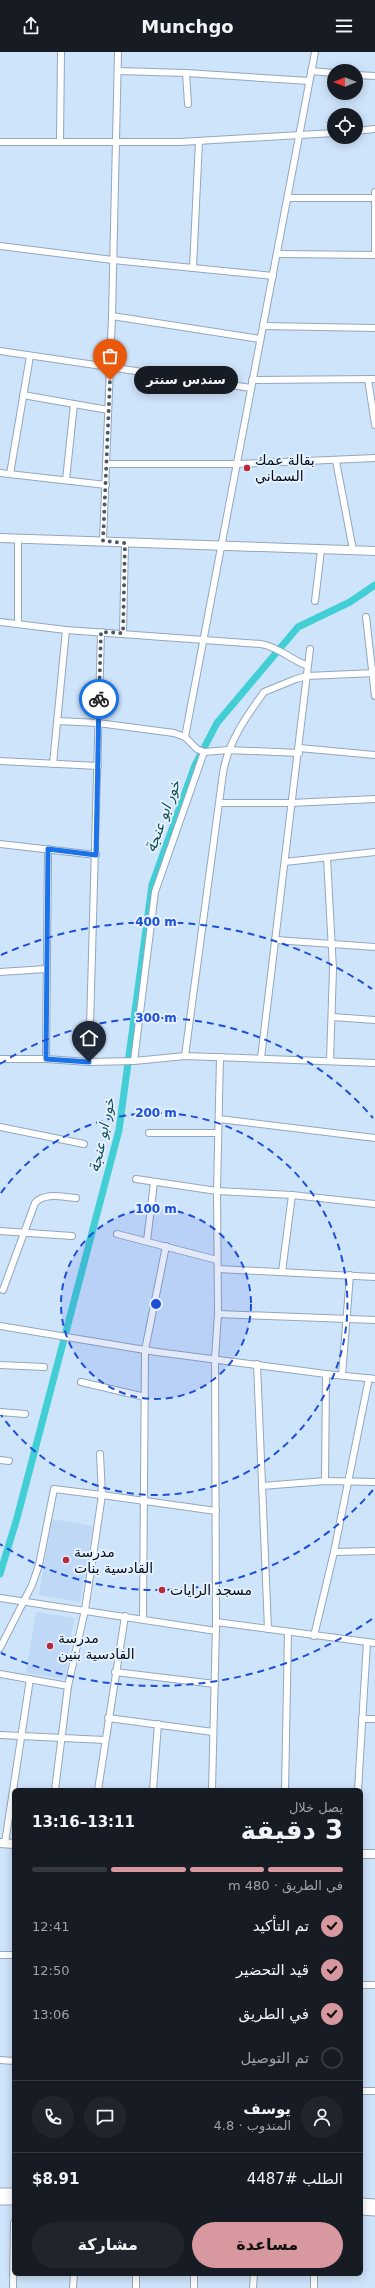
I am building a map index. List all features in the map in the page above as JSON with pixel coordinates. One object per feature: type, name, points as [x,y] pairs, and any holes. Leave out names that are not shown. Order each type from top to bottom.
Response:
[{"type":"main road","points":[[0,2193],[12,2193]]},
{"type":"main road","points":[[0,2200],[12,2200]]},
{"type":"main road","points":[[363,2203],[375,2204]]},
{"type":"main road","points":[[363,2210],[375,2211]]},
{"type":"street","points":[[60,142],[61,52]]},
{"type":"street","points":[[103,541],[112,316],[118,52]]},
{"type":"street","points":[[185,737],[252,380],[278,254],[315,52]]},
{"type":"street","points":[[118,71],[186,73],[309,81]]},
{"type":"street","points":[[311,72],[327,73]]},
{"type":"street","points":[[186,73],[188,104]]},
{"type":"street","points":[[363,75],[375,76]]},
{"type":"street","points":[[363,130],[375,129]]},
{"type":"street","points":[[0,142],[199,140],[327,134]]},
{"type":"street","points":[[193,268],[199,140]]},
{"type":"street","points":[[278,254],[375,255],[375,192]]},
{"type":"street","points":[[288,198],[375,198]]},
{"type":"street","points":[[0,246],[113,260],[273,276]]},
{"type":"street","points":[[112,316],[260,339]]},
{"type":"street","points":[[263,326],[375,328]]},
{"type":"street","points":[[0,351],[251,388]]},
{"type":"street","points":[[10,474],[30,356]]},
{"type":"street","points":[[368,379],[375,426]]},
{"type":"street","points":[[252,380],[375,379]]},
{"type":"street","points":[[23,395],[108,410]]},
{"type":"street","points":[[66,480],[74,404]]},
{"type":"street","points":[[106,464],[237,464],[336,461],[375,458]]},
{"type":"street","points":[[336,461],[353,550]]},
{"type":"street","points":[[0,473],[106,485]]},
{"type":"street","points":[[0,538],[221,547],[375,551]]},
{"type":"street","points":[[18,539],[18,624]]},
{"type":"street","points":[[123,633],[125,543]]},
{"type":"street","points":[[315,601],[321,550]]},
{"type":"street","points":[[366,617],[375,696]]},
{"type":"street","points":[[0,622],[66,630],[204,639],[272,646],[293,660],[308,666]]},
{"type":"street","points":[[53,764],[66,630]]},
{"type":"street","points":[[89,1062],[96,855],[101,632]]},
{"type":"street","points":[[261,1058],[291,803],[308,676],[310,649]]},
{"type":"street","points":[[185,1056],[228,750],[245,719],[264,692],[296,678],[308,676],[373,673]]},
{"type":"street","points":[[58,721],[98,723],[174,733],[185,737],[197,749],[204,752],[228,750],[299,750],[375,755]]},
{"type":"street","points":[[134,1061],[154,897],[204,752]]},
{"type":"street","points":[[0,761],[98,766]]},
{"type":"street","points":[[220,803],[291,803],[375,799]]},
{"type":"street","points":[[0,844],[96,855]]},
{"type":"street","points":[[46,1059],[48,849]]},
{"type":"street","points":[[285,862],[375,852]]},
{"type":"street","points":[[327,858],[332,945],[332,1018],[330,1061]]},
{"type":"street","points":[[276,940],[375,947]]},
{"type":"street","points":[[0,972],[46,970]]},
{"type":"street","points":[[332,1018],[375,1020]]},
{"type":"street","points":[[0,1059],[46,1059],[89,1062],[134,1061],[185,1056],[375,1063]]},
{"type":"street","points":[[212,1788],[216,1631],[215,1358],[218,1314],[217,1191],[220,1057]]},
{"type":"street","points":[[219,1119],[375,1138]]},
{"type":"street","points":[[0,1127],[84,1144]]},
{"type":"street","points":[[149,1133],[218,1133]]},
{"type":"street","points":[[136,1180],[217,1191],[292,1194],[375,1204]]},
{"type":"street","points":[[147,1241],[154,1182]]},
{"type":"street","points":[[282,1272],[292,1194]]},
{"type":"street","points":[[3,1290],[22,1232],[35,1203],[39,1198],[76,1198]]},
{"type":"street","points":[[0,1231],[72,1236]]},
{"type":"street","points":[[117,1234],[217,1260]]},
{"type":"street","points":[[143,1618],[145,1350],[166,1246]]},
{"type":"street","points":[[218,1269],[375,1277]]},
{"type":"street","points":[[342,1375],[350,1275]]},
{"type":"street","points":[[218,1314],[375,1320]]},
{"type":"street","points":[[0,1326],[145,1350],[215,1358],[326,1374],[372,1378],[314,1636]]},
{"type":"street","points":[[257,1364],[268,1629]]},
{"type":"street","points":[[0,1365],[44,1368]]},
{"type":"street","points":[[325,1481],[326,1374]]},
{"type":"street","points":[[81,1382],[145,1398]]},
{"type":"street","points":[[0,1412],[24,1414]]},
{"type":"street","points":[[55,1788],[68,1686],[85,1610],[102,1495],[100,1454]]},
{"type":"street","points":[[0,1460],[9,1460]]},
{"type":"street","points":[[262,1486],[325,1481],[375,1482]]},
{"type":"street","points":[[0,1648],[24,1602],[39,1565],[54,1489],[216,1511]]},
{"type":"street","points":[[334,1552],[375,1551]]},
{"type":"street","points":[[0,1598],[143,1618],[216,1631]]},
{"type":"street","points":[[98,1788],[115,1672],[125,1616]]},
{"type":"street","points":[[216,1622],[375,1643]]},
{"type":"street","points":[[285,1788],[288,1632]]},
{"type":"street","points":[[358,1788],[367,1642]]},
{"type":"street","points":[[115,1672],[215,1684]]},
{"type":"street","points":[[0,1674],[68,1686]]},
{"type":"street","points":[[12,1788],[22,1736],[30,1679]]},
{"type":"street","points":[[108,1718],[213,1732]]},
{"type":"street","points":[[362,1719],[375,1719]]},
{"type":"street","points":[[153,1788],[158,1724]]},
{"type":"street","points":[[0,1735],[105,1740]]},
{"type":"street","points":[[12,1790],[2,1843],[12,1844]]},
{"type":"street","points":[[363,1854],[375,1854]]},
{"type":"street","points":[[0,1955],[12,1955]]},
{"type":"street","points":[[363,1985],[375,1985]]},
{"type":"street","points":[[0,2060],[12,2061]]},
{"type":"street","points":[[363,2091],[375,2091]]},
{"type":"street","points":[[13,2276],[13,2288]]},
{"type":"street","points":[[73,2288],[74,2276]]},
{"type":"street","points":[[136,2276],[136,2288]]},
{"type":"street","points":[[194,2276],[194,2288]]},
{"type":"street","points":[[253,2288],[254,2276]]},
{"type":"street","points":[[314,2276],[314,2288]]},
{"type":"shaded area","name":"مدرسة القادسية بنات","points":[[52,1519],[93,1526],[80,1602],[39,1595]]},
{"type":"shaded area","name":"مدرسة القادسية بنين","points":[[36,1612],[74,1618],[65,1679],[26,1673]]},
{"type":"waterway","name":"خور ابو عنجة","points":[[0,1574],[17,1518],[119,1130],[152,885],[195,765],[217,723],[298,627],[350,602],[375,585]]},
{"type":"way so far","points":[[99,699],[101,632],[123,633],[125,543],[103,541],[110,380]]},
{"type":"place","name":"سندس سنتر","points":[[110,380]]},
{"type":"place","name":"بقالة عمك السماني","points":[[247,468]]},
{"type":"place","name":"مدرسة القادسية بنات","points":[[66,1560]]},
{"type":"place","name":"مسجد الرايات","points":[[162,1590]]},
{"type":"place","name":"مدرسة القادسية بنين","points":[[50,1646]]},
{"type":"route","points":[[89,1062],[81,1063],[46,1059],[48,849],[96,855],[99,699]]}]
